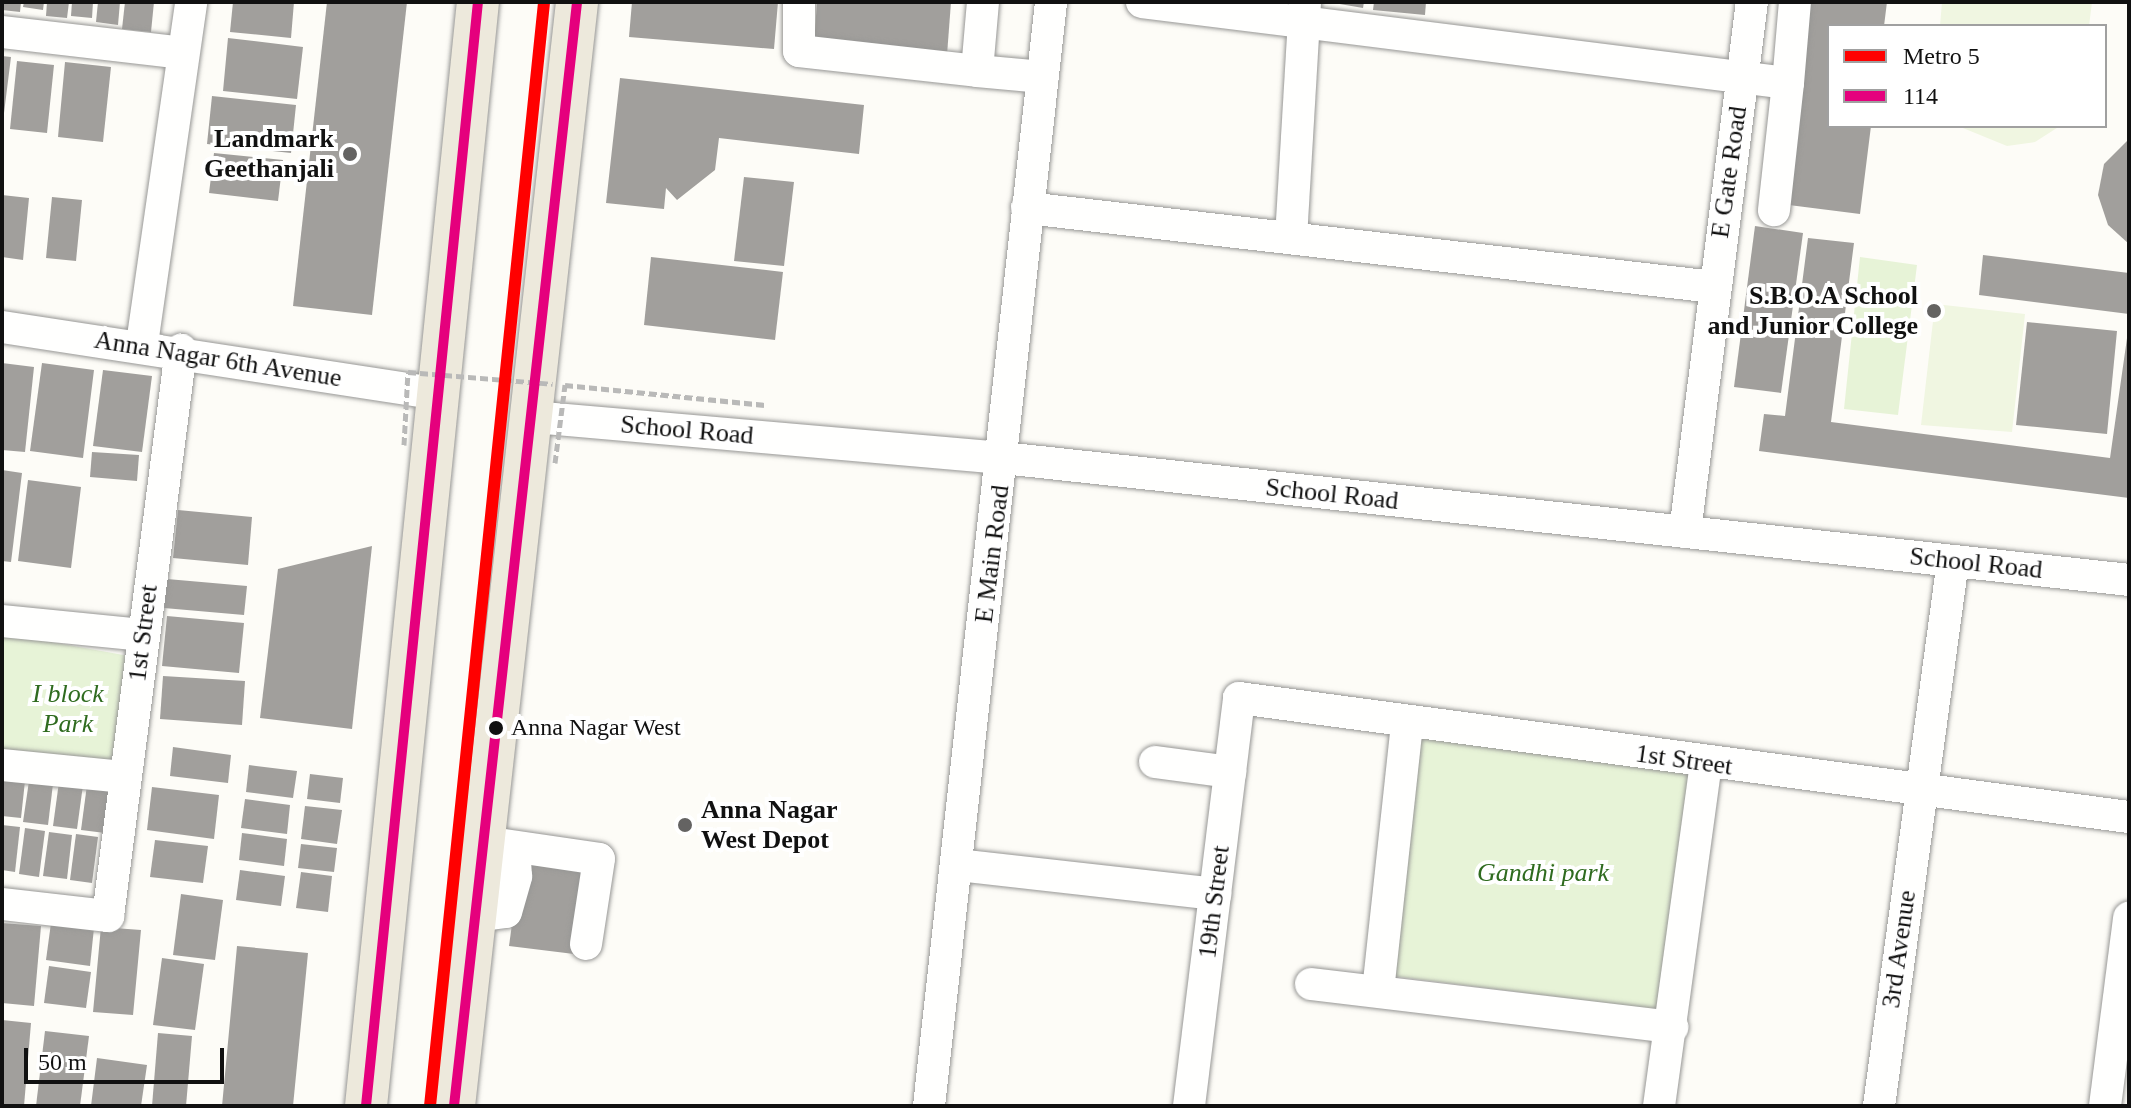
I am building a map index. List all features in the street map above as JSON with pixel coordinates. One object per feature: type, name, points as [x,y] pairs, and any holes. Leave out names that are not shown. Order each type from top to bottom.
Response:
[{"type":"main road","points":[[366,1106],[433,393],[478,2]]},
{"type":"main road","points":[[454,1106],[484,846],[543,400],[577,2]]},
{"type":"street","points":[[142,344],[191,2]]},
{"type":"street","points":[[799,2],[796,45],[807,54],[1043,77]]},
{"type":"street","points":[[977,71],[983,2]]},
{"type":"street","name":"E Main Road","points":[[929,1106],[1051,2]]},
{"type":"street","points":[[1142,2],[1304,11],[1788,83]]},
{"type":"street","name":"E Gate Road","points":[[1685,532],[1752,2]]},
{"type":"street","points":[[1774,210],[1795,2]]},
{"type":"street","points":[[1291,238],[1304,11]]},
{"type":"street","points":[[2,32],[183,53]]},
{"type":"street","points":[[1027,208],[1714,287]]},
{"type":"street","name":"Anna Nagar 6th Avenue","points":[[2,327],[142,344],[433,393]]},
{"type":"street","name":"1st Street","points":[[2,904],[108,916],[181,350]]},
{"type":"street","name":"School Road","points":[[543,400],[1003,458],[2129,580]]},
{"type":"street","name":"3rd Avenue","points":[[1879,1106],[1953,561]]},
{"type":"street","points":[[2,621],[143,635]]},
{"type":"street","name":"1st Street","points":[[1239,698],[1920,793],[2129,817]]},
{"type":"street","name":"19th Street","points":[[1189,1106],[1239,698]]},
{"type":"street","points":[[1378,991],[1407,722]]},
{"type":"street","points":[[1155,762],[1230,772]]},
{"type":"street","points":[[1659,1106],[1706,763]]},
{"type":"street","points":[[2,765],[124,777]]},
{"type":"street","points":[[484,846],[599,859],[586,944]]},
{"type":"street","points":[[957,865],[1215,894]]},
{"type":"street","points":[[2105,1106],[2119,1073],[2129,918]]},
{"type":"street","points":[[1311,984],[1672,1027]]},
{"type":"path","points":[[404,445],[408,372],[543,400]]},
{"type":"path","points":[[555,463],[565,385]]},
{"type":"green space","points":[[1942,2],[2092,2],[2089,24],[1940,24]]},
{"type":"green space","points":[[1963,128],[2057,128],[2035,142],[2007,146]]},
{"type":"green space","points":[[1860,257],[1917,265],[1898,415],[1844,409]]},
{"type":"green space","points":[[1935,304],[2025,314],[2012,432],[1921,425]]},
{"type":"green space","name":"I block Park","points":[[2,633],[140,658],[124,777],[2,765]]},
{"type":"green space","name":"Gandhi park","points":[[1422,733],[1696,774],[1666,1011],[1392,976]]},
{"type":"building","points":[[2,2],[21,2],[20,12],[2,10]]},
{"type":"building","points":[[24,2],[44,2],[43,10],[23,7]]},
{"type":"building","points":[[47,2],[69,2],[67,18],[46,16]]},
{"type":"building","points":[[72,2],[93,2],[92,18],[71,16]]},
{"type":"building","points":[[98,2],[120,2],[118,25],[96,22]]},
{"type":"building","points":[[125,2],[154,2],[151,32],[122,29]]},
{"type":"building","points":[[233,2],[294,2],[291,38],[230,32]]},
{"type":"building","name":"Landmark Geethanjali","points":[[327,2],[407,2],[372,315],[293,306]]},
{"type":"building","points":[[632,2],[778,2],[774,49],[629,37]]},
{"type":"building","points":[[817,2],[951,2],[947,55],[814,45]]},
{"type":"building","points":[[1328,2],[1364,2],[1363,8]]},
{"type":"building","points":[[1374,2],[1426,2],[1425,15],[1373,10]]},
{"type":"building","points":[[1807,2],[1887,2],[1884,24],[1827,24],[1827,128],[1871,128],[1860,214],[1781,204]]},
{"type":"building","points":[[228,38],[303,47],[297,99],[223,91]]},
{"type":"building","points":[[2,56],[11,57],[4,113],[2,113]]},
{"type":"building","points":[[17,61],[54,65],[47,133],[10,129]]},
{"type":"building","points":[[65,62],[111,67],[103,142],[58,137]]},
{"type":"building","points":[[620,78],[864,105],[859,154],[719,138],[715,170],[677,200],[666,188],[664,209],[606,203]]},
{"type":"building","points":[[212,96],[296,105],[291,153],[207,144]]},
{"type":"building","points":[[2129,139],[2129,244],[2108,225],[2098,195],[2104,164]]},
{"type":"building","points":[[214,153],[283,160],[278,201],[209,193]]},
{"type":"building","points":[[744,177],[794,182],[784,266],[734,261]]},
{"type":"building","points":[[2,195],[29,198],[23,260],[2,257]]},
{"type":"building","points":[[52,197],[82,200],[76,261],[46,258]]},
{"type":"building","points":[[1755,226],[1803,233],[1781,393],[1734,387]]},
{"type":"building","points":[[1808,238],[1854,243],[1831,422],[2110,458],[2129,324],[2129,498],[1759,451],[1764,414],[1785,416]]},
{"type":"building","points":[[1983,255],[2129,273],[2129,314],[1979,295]]},
{"type":"building","points":[[651,257],[783,272],[775,340],[644,325]]},
{"type":"building","points":[[2027,322],[2117,331],[2107,434],[2016,425]]},
{"type":"building","points":[[2,363],[34,367],[25,452],[2,450]]},
{"type":"building","points":[[42,363],[94,370],[83,458],[30,451]]},
{"type":"building","points":[[103,370],[152,376],[142,452],[93,446]]},
{"type":"building","points":[[92,452],[139,455],[137,481],[90,477]]},
{"type":"building","points":[[2,470],[22,473],[11,562],[2,561]]},
{"type":"building","points":[[28,480],[81,487],[71,568],[18,561]]},
{"type":"building","points":[[178,510],[252,517],[248,565],[173,558]]},
{"type":"building","points":[[372,546],[352,729],[260,718],[278,569]]},
{"type":"building","points":[[167,579],[247,586],[244,615],[164,608]]},
{"type":"building","points":[[167,616],[244,623],[239,673],[162,666]]},
{"type":"building","points":[[163,676],[245,681],[242,725],[160,719]]},
{"type":"building","points":[[173,747],[231,755],[228,783],[170,776]]},
{"type":"building","points":[[249,765],[297,771],[293,798],[246,792]]},
{"type":"building","points":[[310,774],[343,778],[340,803],[307,799]]},
{"type":"building","points":[[4,778],[25,781],[21,818],[2,816]]},
{"type":"building","points":[[29,781],[53,784],[48,825],[23,822]]},
{"type":"building","points":[[59,782],[83,785],[77,829],[53,826]]},
{"type":"building","points":[[87,785],[110,788],[105,833],[81,830]]},
{"type":"building","points":[[152,787],[219,795],[214,839],[147,830]]},
{"type":"building","points":[[245,799],[290,805],[287,834],[241,828]]},
{"type":"building","points":[[305,806],[342,810],[337,844],[301,839]]},
{"type":"building","points":[[2,825],[20,827],[15,872],[2,870]]},
{"type":"building","points":[[25,828],[45,831],[39,877],[19,874]]},
{"type":"building","points":[[49,832],[72,835],[67,879],[43,876]]},
{"type":"building","points":[[242,833],[287,839],[284,866],[239,860]]},
{"type":"building","points":[[76,834],[98,837],[92,883],[70,880]]},
{"type":"building","points":[[155,840],[208,846],[203,883],[150,877]]},
{"type":"building","points":[[301,844],[337,848],[334,872],[298,868]]},
{"type":"building","points":[[522,850],[587,859],[574,954],[509,946]]},
{"type":"building","points":[[240,870],[285,876],[281,906],[236,900]]},
{"type":"building","points":[[301,872],[332,876],[328,912],[296,908]]},
{"type":"building","points":[[181,894],[223,900],[215,960],[173,955]]},
{"type":"building","points":[[2,923],[41,926],[34,1006],[2,1003]]},
{"type":"building","points":[[51,923],[94,928],[90,966],[46,960]]},
{"type":"building","points":[[101,927],[141,930],[133,1015],[93,1012]]},
{"type":"building","points":[[237,946],[308,953],[293,1106],[222,1106]]},
{"type":"building","points":[[162,958],[204,964],[195,1030],[153,1025]]},
{"type":"building","points":[[49,966],[91,972],[86,1008],[44,1003]]},
{"type":"building","points":[[2,1020],[31,1023],[24,1106],[2,1106]]},
{"type":"building","points":[[45,1031],[89,1036],[80,1106],[36,1106]]},
{"type":"building","points":[[158,1033],[192,1036],[186,1106],[152,1106]]},
{"type":"building","points":[[97,1058],[147,1065],[141,1106],[91,1106]]},
{"type":"metro line","name":"5","points":[[430,1106],[544,2]]},
{"type":"transit line","name":"114","points":[[366,1106],[478,2]]},
{"type":"transit line","name":"114","points":[[454,1106],[577,2]]},
{"type":"place","name":"Landmark Geethanjali","points":[[350,154]]},
{"type":"place","name":"S.B.O.A School and Junior College","points":[[1934,311]]},
{"type":"place","name":"Anna Nagar West","points":[[496,728]]},
{"type":"place","name":"Anna Nagar West Depot","points":[[685,825]]}]
